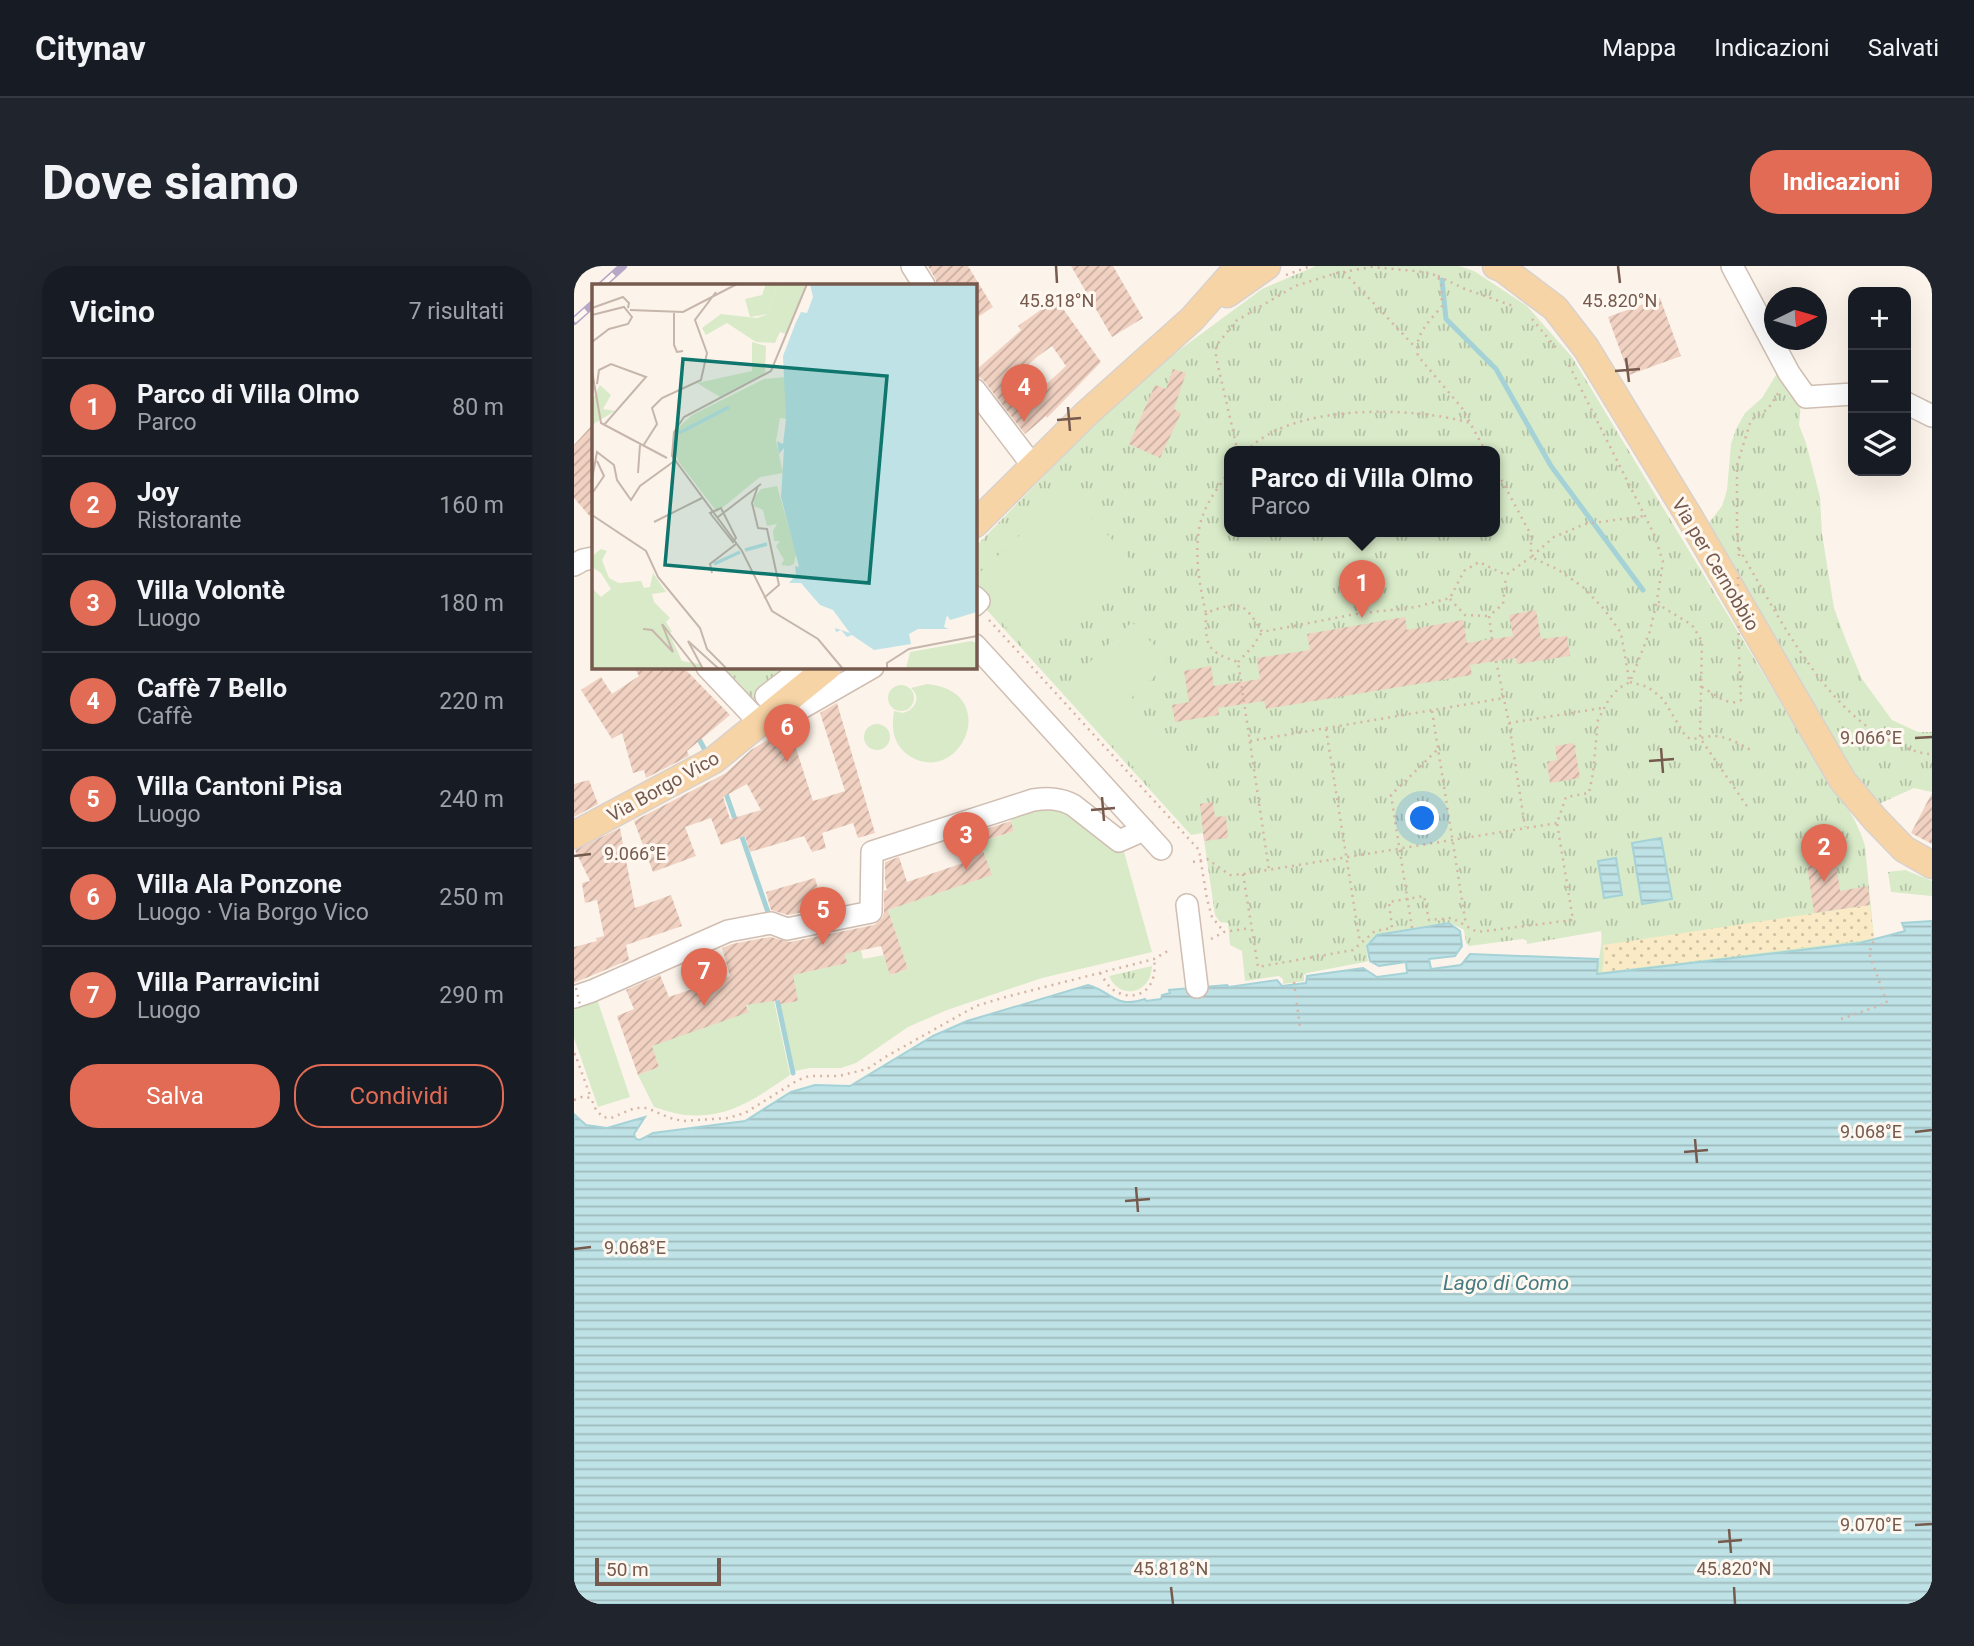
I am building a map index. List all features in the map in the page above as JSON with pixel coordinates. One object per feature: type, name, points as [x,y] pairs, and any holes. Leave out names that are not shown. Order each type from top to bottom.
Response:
[{"type":"main road","points":[[976,523],[1239,266]]},
{"type":"main road","points":[[1187,317],[1267,266]]},
{"type":"main road","name":"Via per Cernobbio","points":[[1496,266],[1555,308],[1586,348],[1690,518],[1843,781],[1904,849],[1932,865]]},
{"type":"main road","name":"Via Borgo Vico","points":[[574,835],[714,760],[827,668]]},
{"type":"street","points":[[912,266],[923,284]]},
{"type":"street","points":[[1732,266],[1791,377],[1806,397],[1848,394]]},
{"type":"street","points":[[976,391],[1034,466]]},
{"type":"street","points":[[1911,406],[1932,416]]},
{"type":"street","points":[[574,565],[592,558]]},
{"type":"street","points":[[976,646],[1161,849]]},
{"type":"street","points":[[708,668],[760,723]]},
{"type":"street","points":[[803,668],[766,696],[791,714],[871,668]]},
{"type":"street","points":[[577,997],[728,931],[771,923],[787,929],[871,912],[872,852],[1033,800],[1066,801],[1119,841],[1144,830]]},
{"type":"street","points":[[1187,905],[1197,987]]},
{"type":"path","points":[[1236,446],[1216,357],[1216,346],[1236,321],[1295,286],[1372,267],[1425,272],[1525,310],[1558,350]]},
{"type":"path","points":[[1344,272],[1416,348],[1418,356],[1462,408],[1483,446]]},
{"type":"path","points":[[1416,348],[1421,331],[1442,306],[1438,276]]},
{"type":"path","points":[[1242,874],[1258,967],[1353,950],[1375,931],[1392,928],[1389,902],[1424,896],[1429,920],[1452,918],[1477,932],[1573,920],[1557,823],[1566,797],[1589,793],[1598,720],[1609,699],[1619,688],[1630,682],[1650,631],[1663,562],[1646,516],[1567,360]]},
{"type":"path","points":[[1791,377],[1768,409],[1751,420],[1742,445],[1737,465],[1739,549],[1802,655],[1855,717],[1891,743],[1923,754],[1932,754]]},
{"type":"path","points":[[1253,446],[1273,432],[1311,418],[1349,412],[1407,412],[1447,416],[1470,423]]},
{"type":"path","points":[[1500,477],[1531,534],[1531,556]]},
{"type":"path","points":[[1224,480],[1203,513],[1197,536],[1201,592],[1206,613],[1206,636],[1210,646],[1217,655],[1238,662]]},
{"type":"path","points":[[1450,598],[1465,615],[1489,616],[1503,604],[1506,575],[1554,537],[1585,524],[1646,516]]},
{"type":"path","points":[[1531,556],[1557,569],[1583,587],[1604,609],[1621,633],[1630,682]]},
{"type":"path","points":[[1238,662],[1262,632],[1356,614],[1416,607],[1450,598],[1464,572],[1479,562],[1506,575]]},
{"type":"path","points":[[1702,687],[1731,703],[1741,700],[1738,577]]},
{"type":"path","points":[[1657,600],[1678,619],[1692,625],[1702,641],[1700,738],[1749,809]]},
{"type":"path","points":[[1206,613],[1230,604],[1243,607],[1262,632]]},
{"type":"path","points":[[976,606],[1199,850],[1212,917],[1224,932],[1251,928]]},
{"type":"path","points":[[1489,616],[1492,639]]},
{"type":"path","points":[[1496,661],[1509,723],[1525,828]]},
{"type":"path","points":[[1238,662],[1269,870]]},
{"type":"path","points":[[1630,682],[1648,687],[1663,699],[1686,737],[1695,740],[1713,736],[1727,738],[1753,751]]},
{"type":"path","points":[[1250,741],[1504,698]]},
{"type":"path","points":[[1509,723],[1604,708]]},
{"type":"path","points":[[1432,711],[1466,925]]},
{"type":"path","points":[[1326,729],[1360,944]]},
{"type":"path","points":[[1412,928],[1391,795],[1438,748]]},
{"type":"path","points":[[1192,862],[1208,859],[1230,875],[1242,874],[1557,823]]},
{"type":"path","points":[[1841,1018],[1887,1003],[1870,953],[1874,940]]},
{"type":"path","points":[[574,1055],[596,1110],[603,1117],[611,1118],[635,1108],[646,1108],[683,1121],[729,1118],[746,1113],[798,1080],[810,1076],[839,1076],[867,1069],[976,1006],[1154,959],[1166,952]]},
{"type":"path","points":[[1100,973],[1108,986],[1116,991],[1128,996],[1138,994],[1152,984],[1154,959]]},
{"type":"path","points":[[1294,982],[1300,1027]]},
{"type":"path","points":[[574,1100],[591,1098]]},
{"type":"green space","points":[[1316,266],[1459,266],[1474,271],[1527,306],[1572,357],[1827,779],[1854,819],[1865,846],[1874,939],[1860,943],[1597,974],[1601,931],[1527,944],[1523,939],[1469,946],[1464,930],[1449,922],[1377,934],[1366,946],[1368,961],[1307,973],[1304,975],[1304,981],[1283,984],[1283,979],[1279,976],[1245,981],[1242,951],[1230,945],[1228,923],[1220,922],[1215,915],[1203,833],[1191,835],[976,598],[976,546],[1083,436],[1159,365],[1262,289]]},
{"type":"green space","points":[[1779,370],[1801,402],[1799,425],[1820,497],[1822,534],[1834,608],[1862,679],[1892,720],[1918,732],[1932,732],[1932,792],[1914,788],[1872,807],[1708,524],[1722,506],[1727,490],[1731,444],[1736,429],[1745,413],[1762,398]]},
{"type":"green space","points":[[1067,491],[1131,560],[1030,653],[976,594],[976,576]]},
{"type":"green space","points":[[1132,622],[1170,662],[1099,728],[1062,688]]},
{"type":"green space","points":[[722,668],[787,668],[753,700]]},
{"type":"green space","points":[[927,684],[950,690],[964,703],[969,719],[966,735],[957,750],[944,760],[927,762],[903,751],[896,741],[893,724],[894,711],[903,713],[916,703],[916,695],[911,688]]},
{"type":"green space","points":[[901,685],[910,689],[914,698],[910,707],[901,711],[892,707],[888,698],[892,689]]},
{"type":"green space","points":[[1137,708],[1203,782],[1172,810],[1106,736]]},
{"type":"green space","points":[[877,724],[886,728],[890,737],[886,746],[877,750],[868,746],[864,737],[868,728]]},
{"type":"green space","points":[[1035,806],[1071,809],[1124,852],[1152,952],[1042,978],[947,1010],[908,1027],[856,1063],[841,1068],[795,1071],[780,1004],[797,1001],[791,966],[802,973],[846,963],[845,954],[861,950],[863,959],[884,955],[891,975],[908,969],[888,910],[991,875],[981,842],[1014,831],[1009,814]]},
{"type":"green space","points":[[1905,870],[1932,881],[1932,896],[1891,892],[1888,872]]},
{"type":"green space","points":[[1152,966],[1146,983],[1134,991],[1120,989],[1109,976]]},
{"type":"green space","points":[[743,994],[774,1001],[790,1075],[741,1105],[716,1114],[686,1115],[654,1107],[638,1075],[659,1067],[644,1023],[749,1011]]},
{"type":"green space","points":[[597,999],[630,1097],[598,1107],[574,1038],[574,1007]]},
{"type":"sand","points":[[1870,905],[1874,939],[1602,972],[1603,945]]},
{"type":"water","points":[[1661,838],[1672,899],[1642,904],[1632,843]]},
{"type":"water","points":[[1616,858],[1622,895],[1604,898],[1598,861]]},
{"type":"water","name":"Lago di Como","points":[[1932,921],[1932,1604],[574,1604],[574,1114],[586,1125],[607,1128],[645,1117],[634,1134],[636,1139],[640,1140],[653,1133],[745,1121],[791,1092],[815,1085],[850,1086],[933,1036],[967,1021],[1088,985],[1120,1001],[1135,1002],[1161,999],[1162,995],[1170,993],[1169,990],[1229,987],[1277,980],[1282,986],[1306,983],[1307,976],[1363,968],[1377,977],[1407,973],[1406,962],[1379,966],[1370,961],[1367,946],[1377,935],[1449,923],[1460,931],[1462,946],[1455,956],[1429,959],[1431,969],[1461,965],[1470,954],[1598,959],[1597,974],[1860,943],[1905,931],[1902,923]]},
{"type":"building","points":[[928,266],[968,266],[993,307],[976,318],[976,284],[937,284]]},
{"type":"building","points":[[1071,266],[1113,266],[1143,318],[1112,337]]},
{"type":"building","points":[[1660,298],[1681,356],[1629,375],[1608,317]]},
{"type":"building","points":[[1056,299],[1101,362],[1047,418],[1046,416],[1025,434],[985,382],[976,377],[976,370],[1021,330],[1018,326]],"holes":[[[1052,346],[1066,366],[1028,401],[1010,381]]]},
{"type":"building","points":[[1173,369],[1186,373],[1174,409],[1181,413],[1160,458],[1129,444],[1155,385],[1166,389]]},
{"type":"building","points":[[592,425],[592,519],[574,498],[574,445]]},
{"type":"building","points":[[1536,610],[1541,639],[1567,636],[1570,656],[1517,664],[1516,658],[1470,665],[1472,675],[1266,709],[1264,701],[1218,708],[1219,715],[1175,722],[1172,705],[1189,702],[1184,671],[1211,666],[1214,686],[1260,679],[1257,658],[1310,650],[1307,634],[1405,617],[1407,630],[1463,620],[1467,643],[1513,636],[1509,615]]},
{"type":"building","points":[[635,668],[684,668],[730,715],[687,751],[689,756],[646,778],[644,770],[633,773],[622,733],[612,739],[581,690],[601,677],[612,694],[639,676]]},
{"type":"building","points":[[837,703],[875,833],[858,838],[853,823],[822,833],[826,848],[812,852],[804,836],[750,852],[745,836],[721,845],[711,818],[685,827],[696,856],[653,872],[634,821],[726,773],[751,750],[789,727],[813,801],[845,791],[820,713]],"holes":[[[747,784],[761,810],[730,819],[723,797]]]},
{"type":"building","points":[[1574,743],[1580,778],[1550,783],[1547,762],[1557,760],[1555,746]]},
{"type":"building","points":[[589,780],[598,804],[574,817],[574,784]]},
{"type":"building","points":[[1932,793],[1932,844],[1911,833]]},
{"type":"building","points":[[1213,802],[1215,817],[1226,816],[1228,838],[1204,841],[1200,804]]},
{"type":"building","points":[[1011,821],[1014,831],[980,842],[992,875],[888,910],[908,969],[890,975],[881,946],[845,954],[847,963],[793,975],[798,1001],[780,1004],[780,1000],[746,1005],[749,1012],[652,1046],[659,1067],[638,1075],[617,1016],[634,1009],[626,990],[660,975],[669,997],[730,976],[722,948],[732,944],[770,937],[790,942],[874,925],[884,913],[884,891],[887,890],[885,862],[899,857],[907,882],[966,862],[958,838]]},
{"type":"building","points":[[620,828],[635,908],[671,895],[682,926],[626,945],[629,960],[574,983],[574,947],[597,941],[596,938],[604,936],[597,900],[585,903],[582,883],[590,881],[575,850]]},
{"type":"building","points":[[1834,848],[1840,891],[1868,886],[1870,905],[1814,913],[1805,852]]},
{"type":"building","points":[[815,878],[823,908],[788,915],[771,910],[766,892]]},
{"type":"waterway","points":[[1442,280],[1446,319],[1496,369],[1551,466],[1643,590]]},
{"type":"waterway","points":[[698,737],[708,756]]},
{"type":"waterway","points":[[724,788],[736,822]]},
{"type":"waterway","points":[[740,831],[770,918]]},
{"type":"waterway","points":[[776,994],[793,1073]]},
{"type":"railway","points":[[603,284],[623,266]]},
{"type":"railway","points":[[574,321],[592,305]]},
{"type":"place","name":"Caffè 7 Bello","points":[[1024,422]]},
{"type":"place","name":"Parco di Villa Olmo","points":[[1362,618]]},
{"type":"place","name":"Villa Ala Ponzone","points":[[787,762]]},
{"type":"place","name":"Villa Volontè","points":[[966,870]]},
{"type":"place","name":"Joy","points":[[1824,882]]},
{"type":"place","name":"Villa Cantoni Pisa","points":[[823,945]]},
{"type":"place","name":"Villa Parravicini","points":[[704,1006]]}]
